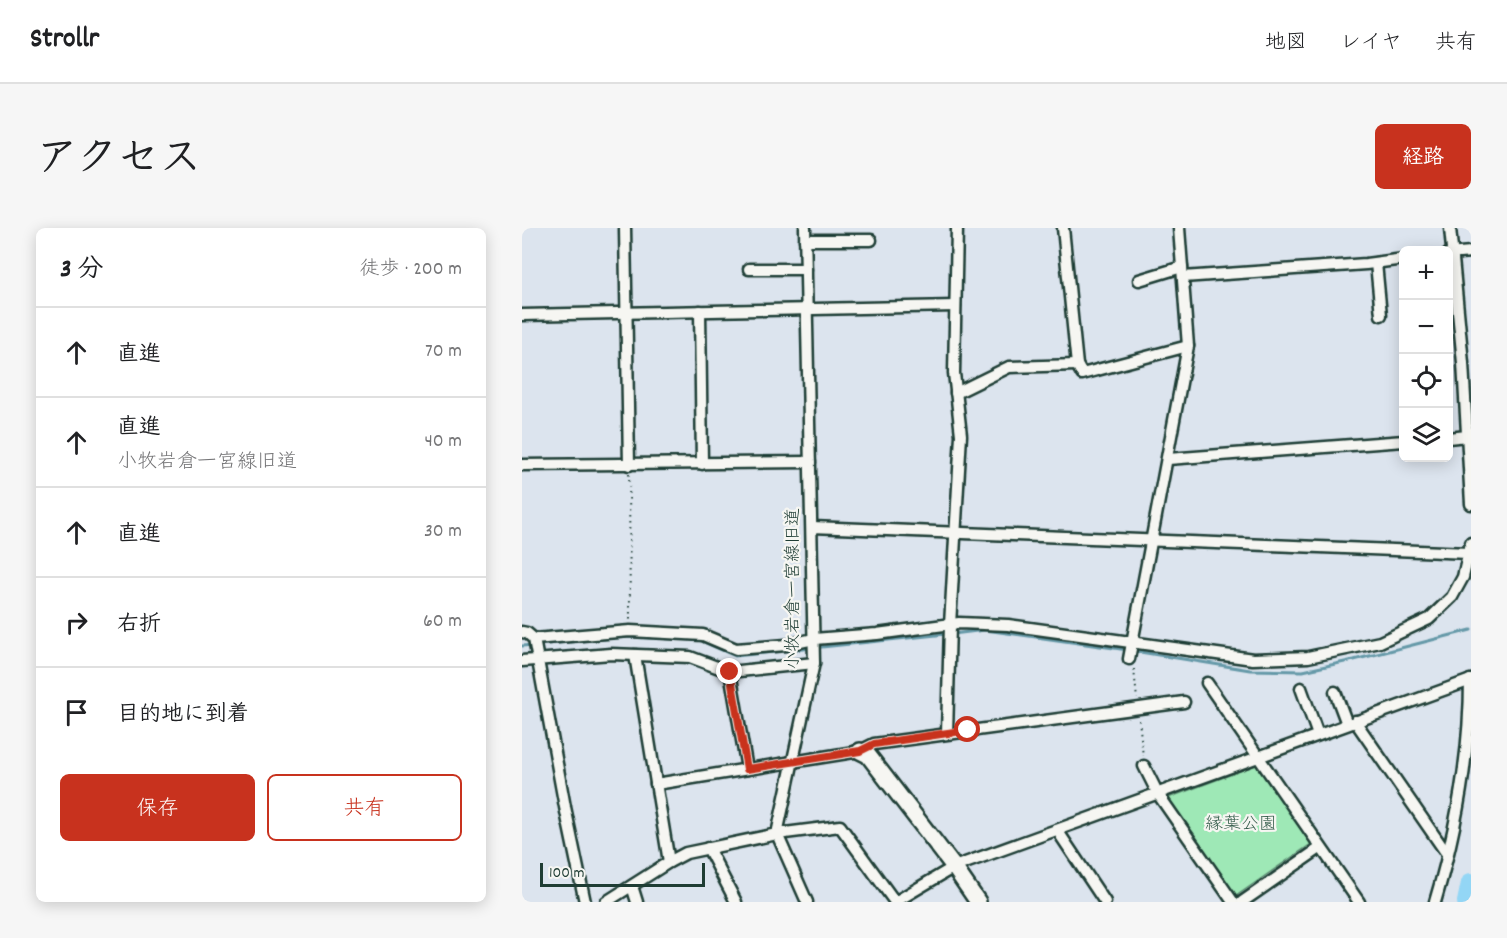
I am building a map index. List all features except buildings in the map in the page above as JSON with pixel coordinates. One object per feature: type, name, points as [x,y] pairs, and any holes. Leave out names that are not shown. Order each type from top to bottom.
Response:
[{"type":"street","points":[[625,228],[629,465]]},
{"type":"street","name":"小牧岩倉一宮線旧道","points":[[777,834],[814,659],[805,228]]},
{"type":"street","points":[[947,733],[961,435],[954,373],[957,228]]},
{"type":"street","points":[[1063,228],[1077,365],[1082,374],[1188,346]]},
{"type":"street","points":[[1129,658],[1188,346],[1179,228]]},
{"type":"street","points":[[1450,228],[1452,246]]},
{"type":"street","points":[[805,240],[871,240]]},
{"type":"street","points":[[1471,252],[1453,253],[1463,363],[1471,504]]},
{"type":"street","points":[[1139,280],[1183,272],[1376,263],[1399,260]]},
{"type":"street","points":[[1376,263],[1381,315]]},
{"type":"street","points":[[749,269],[806,269]]},
{"type":"street","points":[[522,315],[955,306]]},
{"type":"street","points":[[700,311],[702,464]]},
{"type":"street","points":[[956,393],[1009,367],[1077,365]]},
{"type":"street","points":[[1453,438],[1467,436]]},
{"type":"street","points":[[1168,459],[1399,441]]},
{"type":"street","points":[[522,465],[810,462]]},
{"type":"street","points":[[534,640],[630,631],[703,635],[736,649],[877,634],[950,631],[959,623],[1008,625],[1131,644],[1253,659],[1308,657],[1380,642],[1429,619],[1452,597],[1463,578],[1470,548],[1152,541],[812,527]]},
{"type":"street","points":[[522,632],[527,633],[534,640],[585,902]]},
{"type":"street","points":[[522,661],[537,657],[611,654],[690,657],[730,672],[814,659]]},
{"type":"street","points":[[635,655],[669,862]]},
{"type":"street","points":[[730,672],[747,769]]},
{"type":"street","points":[[606,902],[686,853],[777,834],[840,826],[895,902],[954,867],[1471,680],[1464,765],[1435,902]]},
{"type":"street","points":[[1207,683],[1359,902]]},
{"type":"street","points":[[1301,688],[1318,735]]},
{"type":"street","points":[[1335,692],[1351,722],[1447,854]]},
{"type":"street","points":[[656,784],[860,751],[874,744],[1184,702]]},
{"type":"street","points":[[860,751],[868,755],[978,902]]},
{"type":"street","points":[[1144,766],[1158,794],[1233,902]]},
{"type":"street","points":[[1057,830],[1105,902]]},
{"type":"street","points":[[777,834],[807,902]]},
{"type":"street","points":[[708,848],[736,902]]},
{"type":"street","points":[[1242,902],[1320,848]]},
{"type":"street","points":[[632,886],[637,902]]},
{"type":"path","points":[[629,465],[630,631]]},
{"type":"green space","name":"縁葉公園","points":[[1256,765],[1311,844],[1236,896],[1168,798]]},
{"type":"waterway","points":[[953,634],[985,630],[1128,650]]},
{"type":"waterway","points":[[1134,651],[1250,670],[1303,671],[1471,630]]},
{"type":"waterway","points":[[522,646],[627,637],[699,640],[735,656],[946,634]]},
{"type":"waterway","points":[[1467,902],[1471,883]]},
{"type":"route","points":[[730,672],[747,769],[860,751],[874,744],[968,730]]}]
